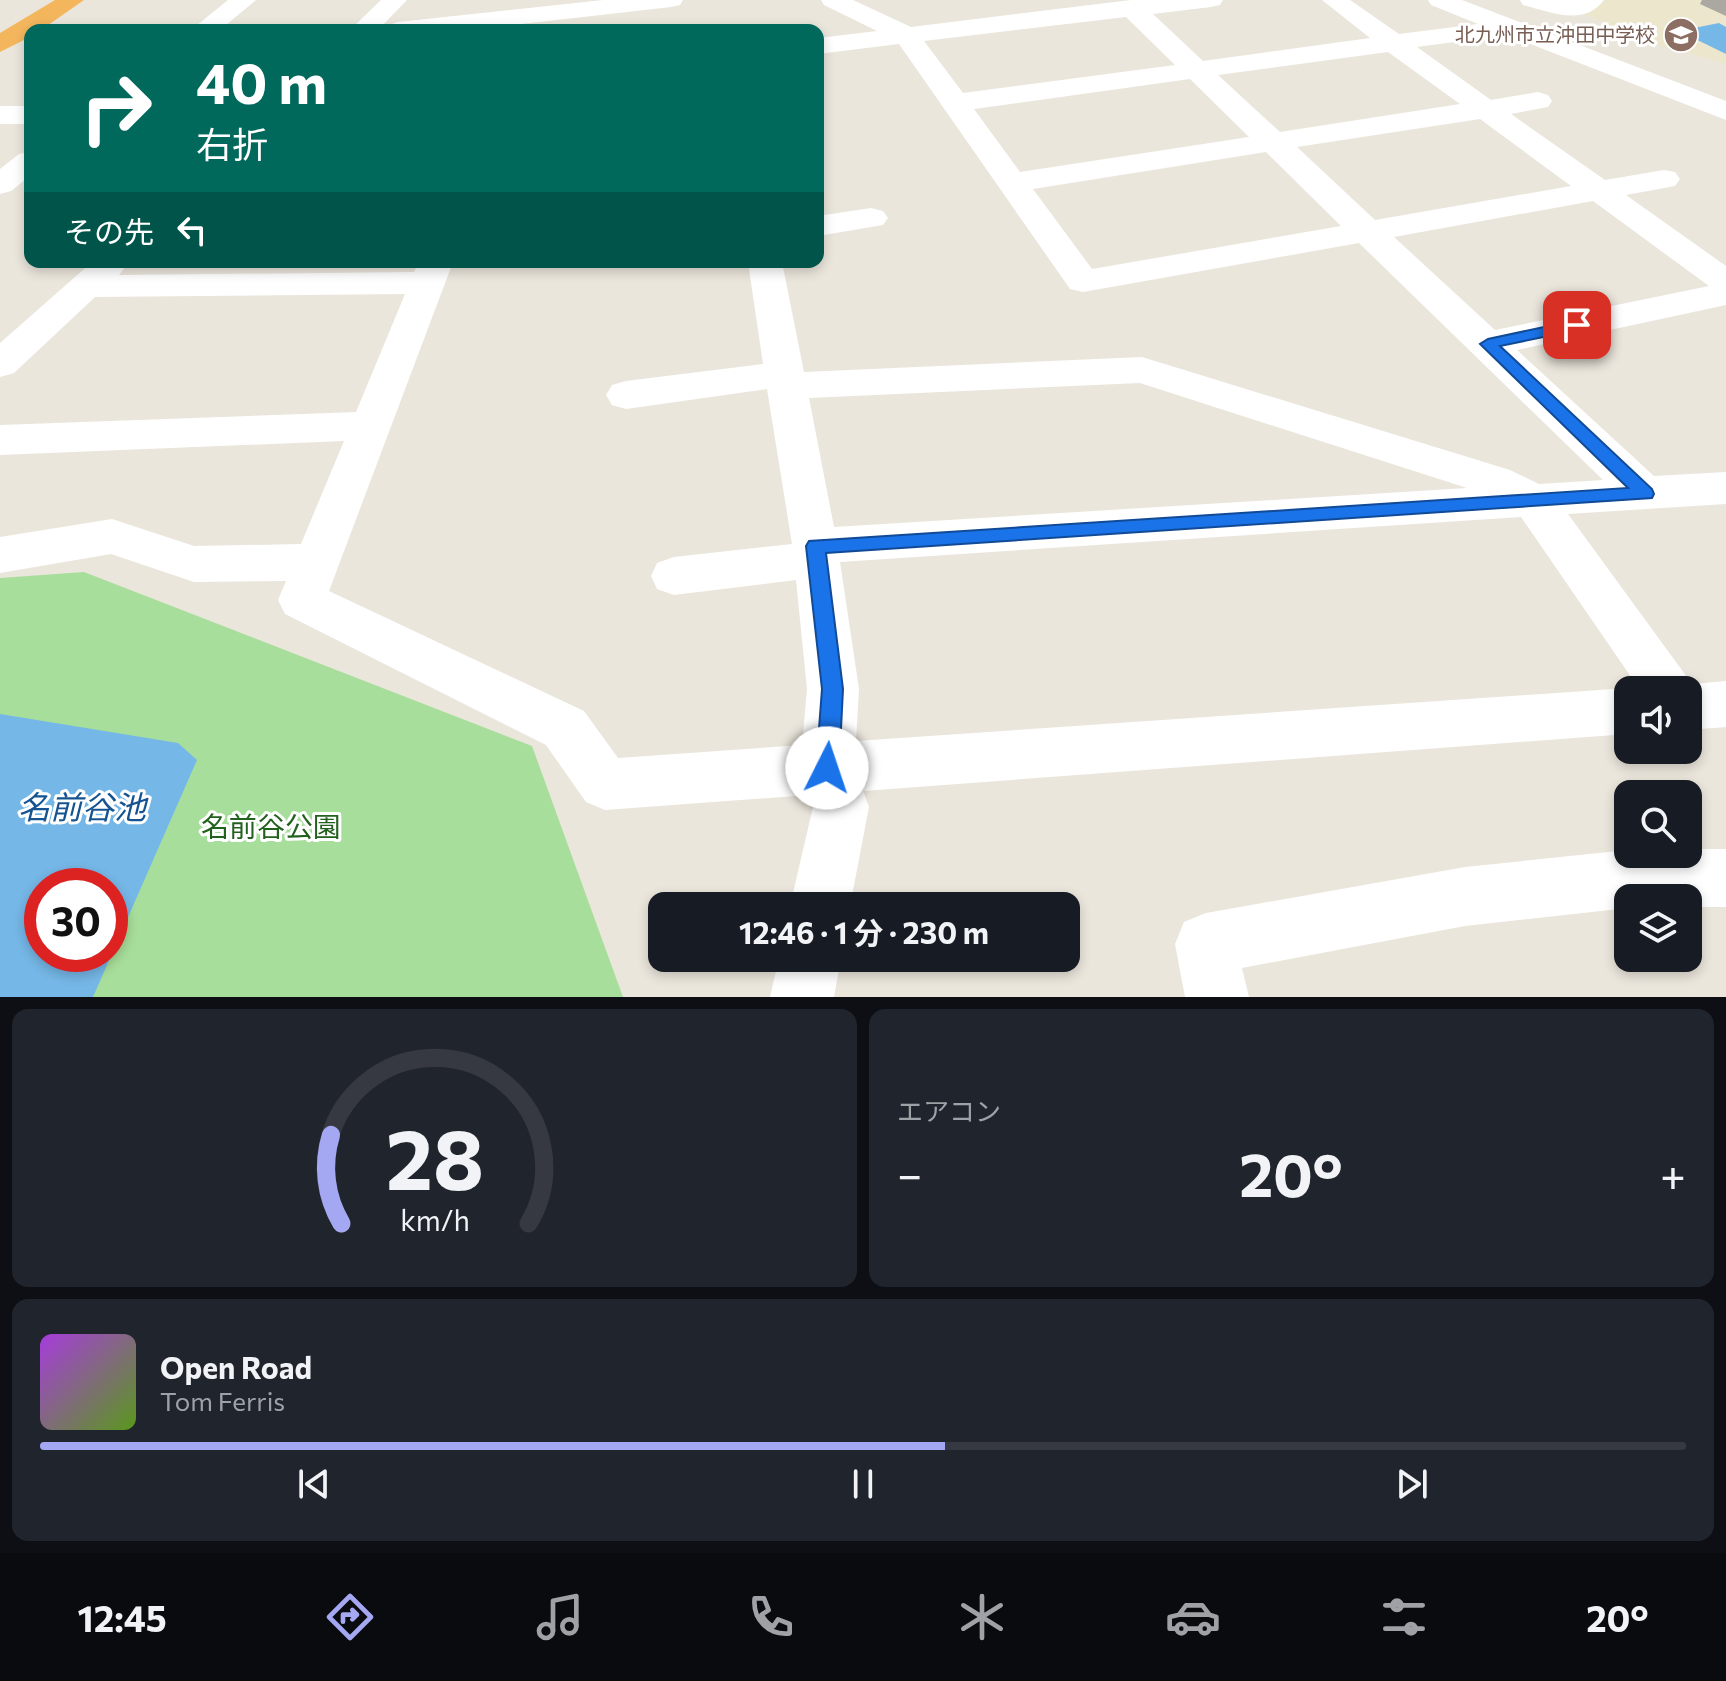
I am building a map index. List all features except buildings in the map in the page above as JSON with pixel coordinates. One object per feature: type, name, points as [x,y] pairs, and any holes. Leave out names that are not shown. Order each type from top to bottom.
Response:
[{"type":"highway","points":[[33,24],[72,0]]},
{"type":"highway","points":[[0,44],[24,29]]},
{"type":"street","points":[[212,24],[244,0]]},
{"type":"street","points":[[369,24],[395,0]]},
{"type":"street","points":[[434,24],[524,9],[671,0]]},
{"type":"street","points":[[833,0],[906,35],[1083,281],[1664,179]]},
{"type":"street","points":[[824,45],[1211,0]]},
{"type":"street","points":[[1334,0],[1726,282]]},
{"type":"street","points":[[1440,0],[1726,111]]},
{"type":"street","points":[[1532,0],[1571,10],[1592,0]]},
{"type":"street","points":[[1131,8],[1645,494]]},
{"type":"street","points":[[956,103],[1509,27]]},
{"type":"street","points":[[1010,183],[1538,101]]},
{"type":"street","points":[[0,115],[24,115]]},
{"type":"street","points":[[0,184],[24,166]]},
{"type":"street","points":[[824,225],[871,218]]},
{"type":"street","points":[[0,364],[100,274],[390,268]]},
{"type":"street","points":[[438,268],[302,600],[565,728],[605,784],[1614,712]]},
{"type":"street","points":[[766,268],[816,552],[833,689],[827,768],[841,807],[823,892]]},
{"type":"street","points":[[1488,344],[1726,294]]},
{"type":"street","points":[[625,393],[785,380],[1142,370],[1495,481],[1533,500],[1659,676]]},
{"type":"street","points":[[0,440],[372,426]]},
{"type":"street","points":[[674,576],[816,552],[1726,488]]},
{"type":"street","points":[[0,555],[112,536],[194,564],[318,562]]},
{"type":"street","points":[[1702,706],[1726,704]]},
{"type":"street","points":[[1217,997],[1206,944],[1594,879],[1672,876],[1726,878]]},
{"type":"street","points":[[802,997],[807,972]]},
{"type":"shaded area","name":"北九州市立沖田中学校","points":[[1605,0],[1726,0],[1726,64],[1653,44],[1582,13]]},
{"type":"green space","name":"名前谷公園","points":[[84,572],[532,746],[623,997],[0,997],[0,578]]},
{"type":"water","points":[[1719,23],[1726,27],[1726,54],[1679,31]]},
{"type":"water","name":"名前谷池","points":[[0,714],[178,743],[197,760],[128,917],[128,868],[24,868],[24,972],[104,972],[93,997],[0,997]]},
{"type":"place","name":"北九州市立沖田中学校","points":[[1681,35]]},
{"type":"route","points":[[827,768],[833,689],[815,546],[1645,494],[1488,344],[1577,325]]}]
